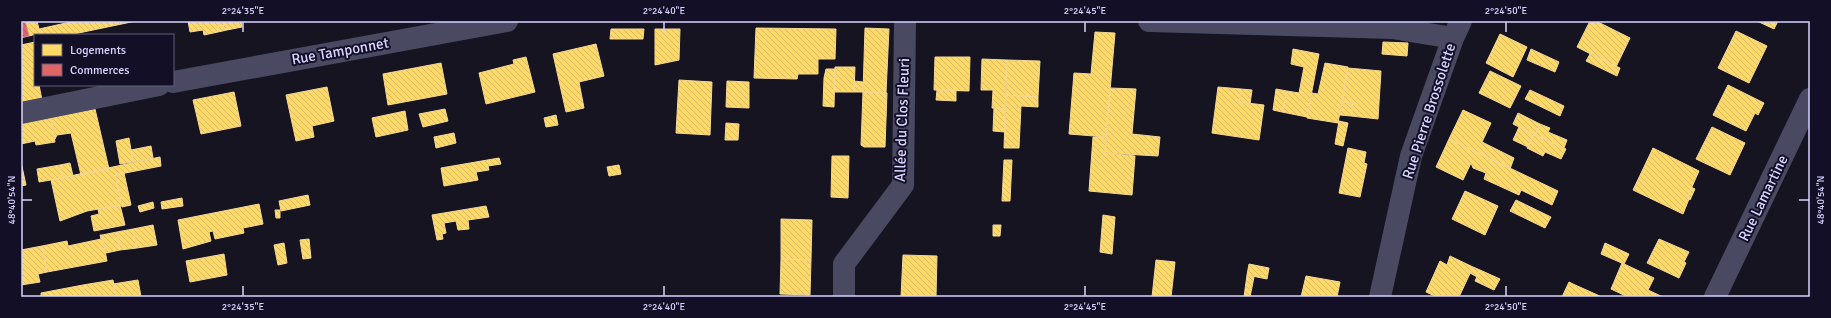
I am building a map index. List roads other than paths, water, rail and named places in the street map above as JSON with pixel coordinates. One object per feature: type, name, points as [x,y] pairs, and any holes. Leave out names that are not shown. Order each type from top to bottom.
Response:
[{"type":"street","name":"Rue Tamponnet","points":[[174,82],[506,21]]},
{"type":"street","name":"Allée du Clos Fleuri","points":[[844,297],[844,264],[903,186],[905,21]]},
{"type":"street","points":[[1149,21],[1457,30]]},
{"type":"street","name":"Rue Pierre Brossolette","points":[[1380,297],[1411,156],[1457,30]]},
{"type":"street","points":[[21,112],[154,86]]},
{"type":"street","name":"Rue Lamartine","points":[[1715,297],[1810,99]]}]
